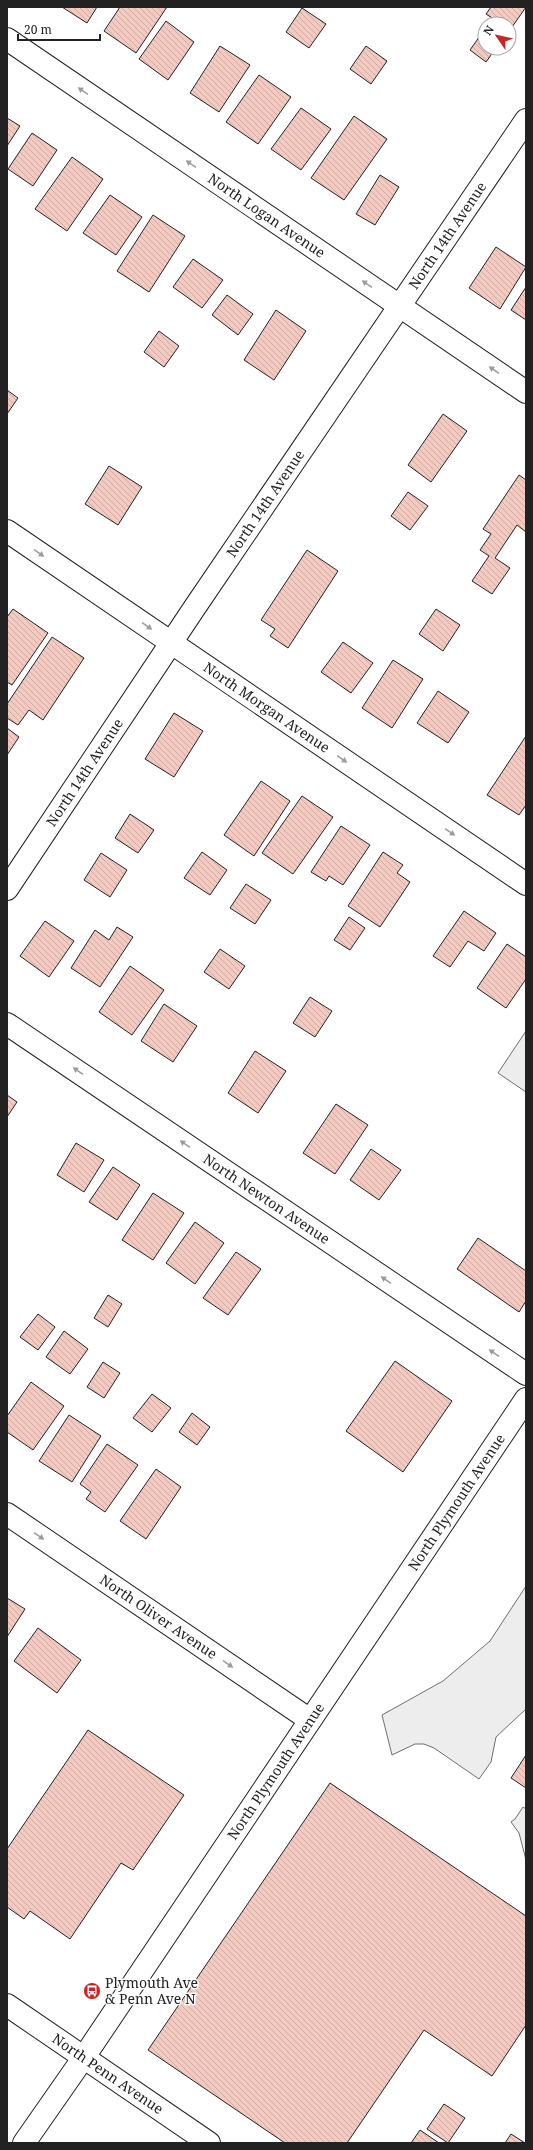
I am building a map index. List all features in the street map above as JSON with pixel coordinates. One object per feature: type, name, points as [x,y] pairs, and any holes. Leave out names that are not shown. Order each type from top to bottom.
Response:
[{"type":"street","name":"North Logan Avenue","points":[[7,39],[526,392]]},
{"type":"street","name":"North 14th Avenue","points":[[7,889],[171,643],[526,120]]},
{"type":"street","name":"North Morgan Avenue","points":[[7,531],[526,884]]},
{"type":"street","name":"North Newton Avenue","points":[[7,1024],[526,1374]]},
{"type":"street","name":"North Plymouth Avenue","points":[[24,2143],[84,2057],[526,1399]]},
{"type":"street","name":"North Oliver Avenue","points":[[7,1514],[310,1720]]},
{"type":"street","name":"North Penn Avenue","points":[[7,2005],[209,2143]]},
{"type":"shaded area","points":[[526,1031],[526,1092],[498,1073]]},
{"type":"shaded area","points":[[526,1586],[526,1709],[496,1737],[491,1762],[479,1779],[434,1748],[424,1744],[415,1744],[392,1755],[382,1715],[443,1681],[490,1641]]},
{"type":"shaded area","points":[[523,1807],[526,1809],[526,1860],[519,1833],[511,1822],[515,1819]]},
{"type":"building","points":[[62,7],[97,7],[87,23]]},
{"type":"building","points":[[120,7],[167,7],[136,53],[104,31]]},
{"type":"building","points":[[491,7],[526,7],[517,20],[517,16],[489,16],[486,14]]},
{"type":"building","points":[[302,8],[326,24],[309,48],[286,32]]},
{"type":"building","points":[[166,21],[194,42],[168,80],[139,59]]},
{"type":"building","points":[[477,40],[477,55],[470,50]]},
{"type":"building","points":[[220,46],[250,65],[219,112],[190,93]]},
{"type":"building","points":[[366,46],[387,61],[371,84],[350,69]]},
{"type":"building","points":[[478,56],[490,56],[486,62]]},
{"type":"building","points":[[259,75],[291,97],[258,144],[226,122]]},
{"type":"building","points":[[301,108],[331,129],[301,170],[271,149]]},
{"type":"building","points":[[354,116],[387,139],[344,200],[311,178]]},
{"type":"building","points":[[7,118],[20,126],[7,146]]},
{"type":"building","points":[[32,133],[57,150],[33,186],[8,169]]},
{"type":"building","points":[[72,157],[103,179],[67,231],[35,209]]},
{"type":"building","points":[[380,175],[399,187],[375,225],[356,214]]},
{"type":"building","points":[[110,195],[142,217],[116,255],[83,233]]},
{"type":"building","points":[[153,215],[185,236],[149,292],[117,271]]},
{"type":"building","points":[[496,247],[526,267],[500,309],[469,288]]},
{"type":"building","points":[[193,259],[223,280],[202,308],[173,287]]},
{"type":"building","points":[[526,287],[526,320],[511,310]]},
{"type":"building","points":[[227,295],[253,314],[238,335],[212,315]]},
{"type":"building","points":[[276,310],[306,331],[274,380],[244,360]]},
{"type":"building","points":[[159,331],[179,346],[164,367],[144,352]]},
{"type":"building","points":[[7,390],[18,398],[7,414]]},
{"type":"building","points":[[443,414],[467,431],[431,482],[408,465]]},
{"type":"building","points":[[109,466],[142,487],[118,525],[85,504]]},
{"type":"building","points":[[519,475],[526,480],[526,532],[517,525],[495,558],[510,568],[492,594],[472,581],[489,556],[480,550],[491,534],[483,529]]},
{"type":"building","points":[[408,492],[428,506],[410,530],[391,516]]},
{"type":"building","points":[[307,550],[338,571],[288,648],[270,636],[275,629],[261,620]]},
{"type":"building","points":[[13,609],[48,633],[12,685],[7,682],[7,617]]},
{"type":"building","points":[[436,609],[460,625],[443,651],[419,634]]},
{"type":"building","points":[[52,637],[84,658],[43,720],[29,710],[18,725],[7,718],[7,704]]},
{"type":"building","points":[[343,642],[373,663],[351,693],[321,672]]},
{"type":"building","points":[[393,660],[423,679],[392,728],[362,708]]},
{"type":"building","points":[[438,691],[469,712],[448,743],[417,723]]},
{"type":"building","points":[[174,713],[203,731],[174,777],[145,759]]},
{"type":"building","points":[[7,728],[19,737],[7,755]]},
{"type":"building","points":[[526,736],[526,805],[519,815],[487,795]]},
{"type":"building","points":[[261,781],[290,801],[254,856],[224,835]]},
{"type":"building","points":[[302,796],[333,817],[293,874],[262,853]]},
{"type":"building","points":[[130,814],[154,830],[138,853],[115,838]]},
{"type":"building","points":[[341,826],[370,845],[343,885],[329,876],[326,881],[311,872]]},
{"type":"building","points":[[202,852],[227,870],[210,895],[184,878]]},
{"type":"building","points":[[383,852],[403,865],[397,873],[410,882],[380,927],[348,906]]},
{"type":"building","points":[[101,853],[127,870],[110,897],[84,880]]},
{"type":"building","points":[[246,884],[271,900],[255,924],[230,908]]},
{"type":"building","points":[[464,911],[496,933],[484,951],[468,941],[450,967],[433,956]]},
{"type":"building","points":[[349,917],[365,928],[350,950],[334,940]]},
{"type":"building","points":[[45,921],[74,941],[49,977],[20,956]]},
{"type":"building","points":[[117,927],[133,937],[100,987],[71,968],[95,930],[109,940]]},
{"type":"building","points":[[507,944],[526,957],[526,979],[506,1008],[477,988]]},
{"type":"building","points":[[220,949],[245,966],[229,989],[204,972]]},
{"type":"building","points":[[130,966],[164,990],[132,1035],[99,1012]]},
{"type":"building","points":[[310,997],[332,1011],[315,1037],[293,1023]]},
{"type":"building","points":[[164,1004],[197,1026],[173,1062],[141,1041]]},
{"type":"building","points":[[255,1051],[286,1071],[258,1113],[228,1093]]},
{"type":"building","points":[[7,1095],[17,1102],[7,1117]]},
{"type":"building","points":[[336,1104],[368,1125],[335,1174],[303,1153]]},
{"type":"building","points":[[76,1143],[104,1160],[84,1192],[57,1175]]},
{"type":"building","points":[[371,1149],[401,1170],[379,1200],[350,1180]]},
{"type":"building","points":[[113,1167],[140,1185],[117,1220],[89,1202]]},
{"type":"building","points":[[153,1193],[184,1213],[153,1260],[122,1240]]},
{"type":"building","points":[[195,1222],[224,1243],[195,1284],[166,1263]]},
{"type":"building","points":[[478,1238],[526,1271],[526,1301],[519,1312],[457,1269]]},
{"type":"building","points":[[236,1252],[261,1269],[228,1315],[203,1298]]},
{"type":"building","points":[[108,1295],[122,1304],[108,1327],[94,1318]]},
{"type":"building","points":[[38,1314],[55,1327],[38,1350],[20,1337]]},
{"type":"building","points":[[64,1331],[88,1349],[70,1374],[46,1357]]},
{"type":"building","points":[[395,1361],[452,1401],[403,1472],[346,1431]]},
{"type":"building","points":[[103,1362],[120,1373],[104,1398],[87,1387]]},
{"type":"building","points":[[31,1382],[64,1406],[33,1450],[7,1432],[7,1416]]},
{"type":"building","points":[[152,1394],[171,1408],[152,1432],[133,1418]]},
{"type":"building","points":[[192,1413],[210,1427],[197,1445],[179,1432]]},
{"type":"building","points":[[69,1415],[101,1436],[72,1482],[39,1461]]},
{"type":"building","points":[[107,1444],[138,1465],[105,1512],[86,1499],[91,1492],[80,1484]]},
{"type":"building","points":[[156,1469],[181,1487],[146,1539],[120,1521]]},
{"type":"building","points":[[7,1598],[25,1609],[7,1637]]},
{"type":"building","points":[[38,1628],[81,1660],[57,1693],[14,1661]]},
{"type":"building","points":[[88,1730],[184,1795],[133,1870],[121,1863],[70,1939],[30,1911],[24,1919],[7,1907],[7,1849]]},
{"type":"building","points":[[526,1755],[526,1788],[511,1778]]},
{"type":"building","points":[[330,1783],[526,1916],[526,2025],[492,2076],[424,2030],[347,2143],[285,2143],[148,2050]]},
{"type":"building","points":[[444,2104],[465,2118],[448,2143],[427,2129]]},
{"type":"building","points":[[420,2130],[439,2143],[411,2143]]},
{"type":"building","points":[[511,2134],[525,2143],[505,2143]]},
{"type":"place","name":"Plymouth Ave & Penn Ave N","points":[[92,1991]]}]
